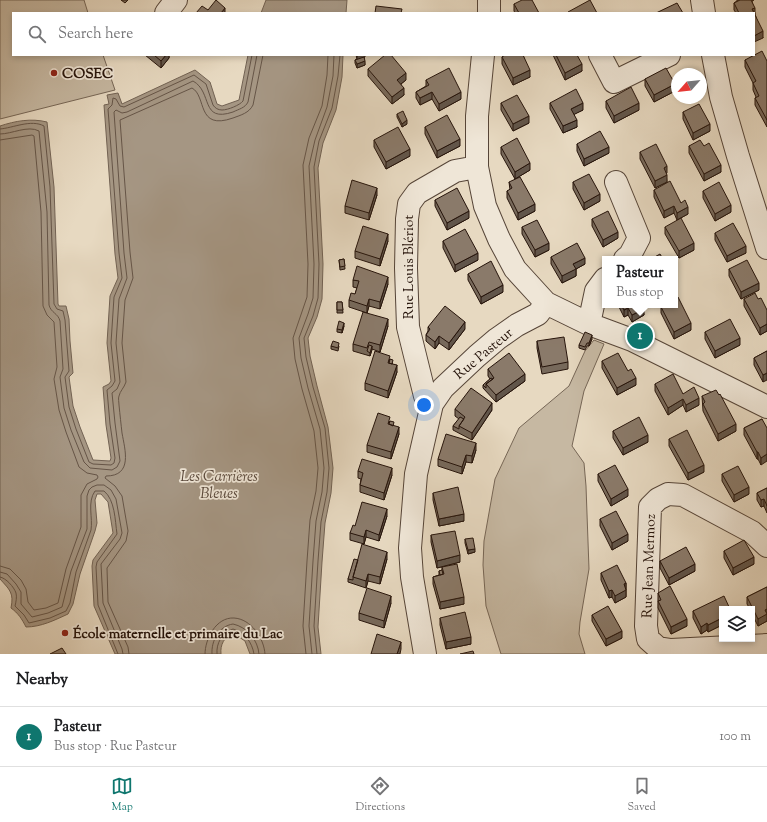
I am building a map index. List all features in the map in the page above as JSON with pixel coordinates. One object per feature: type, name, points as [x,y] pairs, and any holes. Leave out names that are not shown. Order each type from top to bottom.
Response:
[{"type":"street","points":[[167,12],[176,0]]},
{"type":"street","points":[[489,0],[489,12]]},
{"type":"street","points":[[702,0],[704,12]]},
{"type":"street","points":[[483,56],[477,116],[477,167],[485,206],[499,239],[515,269],[546,303],[589,324],[632,340],[767,407]]},
{"type":"street","points":[[601,56],[614,82],[667,56]]},
{"type":"street","points":[[713,56],[721,97],[738,156],[760,203],[767,248]]},
{"type":"street","name":"Rue Louis Blériot","points":[[432,404],[425,396],[408,327],[406,268],[407,219],[409,204],[417,192],[455,171],[477,167]]},
{"type":"street","points":[[616,182],[639,238],[629,256]]},
{"type":"street","points":[[589,324],[596,291],[602,283]]},
{"type":"street","name":"Rue Pasteur","points":[[425,654],[412,577],[410,548],[416,474],[432,404],[443,388],[477,356],[517,325],[538,314],[546,303]]},
{"type":"street","name":"Rue Jean Mermoz","points":[[767,546],[752,532],[683,495],[668,494],[658,499],[650,507],[646,626],[648,638],[658,648],[671,650],[767,645]]},
{"type":"shaded area","name":"COSEC","points":[[0,0],[84,0],[88,12],[12,12],[12,56],[103,56],[115,90],[0,119]]},
{"type":"shaded area","points":[[594,340],[604,344],[584,391],[572,446],[584,463],[586,486],[589,569],[579,634],[585,654],[501,654],[486,606],[483,565],[484,541],[495,479],[519,428],[569,386],[585,351]]},
{"type":"water","points":[[266,0],[347,0],[346,12],[261,12]]},
{"type":"water","name":"Les Carrières Bleues","points":[[248,56],[343,56],[342,77],[336,110],[323,143],[318,168],[323,264],[322,299],[317,317],[308,338],[310,356],[328,427],[333,468],[331,493],[325,523],[322,562],[318,627],[321,654],[250,654],[245,641],[233,633],[223,642],[221,654],[115,654],[94,606],[93,560],[113,533],[108,502],[101,494],[97,494],[95,500],[97,523],[80,574],[73,604],[68,614],[53,621],[32,627],[26,627],[20,616],[11,608],[12,599],[10,592],[0,579],[0,126],[23,121],[35,120],[47,122],[54,187],[58,304],[59,306],[66,306],[69,319],[73,373],[69,377],[73,406],[93,460],[110,461],[111,458],[106,425],[103,387],[111,381],[107,343],[110,296],[118,278],[104,105],[109,104],[107,95],[118,93],[122,104],[195,70],[210,82],[217,104],[222,106],[239,100]]},
{"type":"building","points":[[216,0],[225,8],[222,12],[197,12],[202,6],[208,10]]},
{"type":"building","points":[[522,0],[532,0],[538,12],[518,12],[514,4]]},
{"type":"building","points":[[590,0],[596,12],[568,12]]},
{"type":"building","points":[[740,0],[751,0],[755,8],[752,9],[754,12],[738,12],[734,3]]},
{"type":"building","points":[[677,3],[682,12],[658,12]]},
{"type":"building","points":[[376,6],[402,9],[401,12],[375,12]]},
{"type":"building","points":[[755,15],[763,31],[755,35]]},
{"type":"building","points":[[762,51],[767,61],[767,120],[755,98],[759,96],[753,83],[756,81],[745,60]]},
{"type":"building","points":[[155,56],[165,56],[161,61]]},
{"type":"building","points":[[384,56],[392,56],[406,73],[397,80],[404,88],[392,97],[368,69]]},
{"type":"building","points":[[523,56],[530,70],[513,78],[502,57]]},
{"type":"building","points":[[556,56],[578,56],[582,64],[565,73]]},
{"type":"building","points":[[364,57],[365,61],[357,64],[355,60]]},
{"type":"building","points":[[449,68],[461,92],[439,104],[432,92],[420,98],[416,92],[429,85],[426,80]]},
{"type":"building","points":[[666,68],[671,77],[671,86],[654,95],[645,79]]},
{"type":"building","points":[[631,87],[639,103],[614,116],[606,101]]},
{"type":"building","points":[[576,89],[583,103],[571,109],[577,120],[563,126],[550,103]]},
{"type":"building","points":[[517,95],[529,116],[513,124],[501,103]]},
{"type":"building","points":[[699,104],[710,124],[693,133],[683,112]]},
{"type":"building","points":[[403,111],[407,120],[402,124],[397,114]]},
{"type":"building","points":[[447,115],[460,139],[437,151],[425,127]]},
{"type":"building","points":[[398,127],[410,149],[386,162],[374,140]]},
{"type":"building","points":[[600,131],[609,147],[584,159],[577,144]]},
{"type":"building","points":[[517,138],[530,163],[515,172],[501,147]]},
{"type":"building","points":[[700,140],[704,146],[709,143],[721,165],[704,174],[689,146]]},
{"type":"building","points":[[656,144],[667,166],[664,168],[667,175],[655,181],[640,152]]},
{"type":"building","points":[[589,174],[600,194],[584,203],[573,182]]},
{"type":"building","points":[[520,177],[535,204],[518,213],[507,191],[512,188],[509,182]]},
{"type":"building","points":[[352,180],[377,188],[369,213],[345,206]]},
{"type":"building","points":[[670,181],[681,203],[685,200],[688,207],[677,213],[674,206],[664,211],[654,190]]},
{"type":"building","points":[[719,182],[731,205],[715,214],[703,191]]},
{"type":"building","points":[[457,188],[469,211],[447,223],[435,200]]},
{"type":"building","points":[[608,211],[618,232],[603,240],[592,219]]},
{"type":"building","points":[[681,218],[694,243],[679,251],[665,227]]},
{"type":"building","points":[[537,220],[549,243],[535,250],[522,227]]},
{"type":"building","points":[[733,223],[746,246],[727,256],[715,233]]},
{"type":"building","points":[[363,226],[388,234],[380,259],[355,251]]},
{"type":"building","points":[[465,229],[478,253],[455,265],[443,241]]},
{"type":"building","points":[[577,243],[585,258],[573,264],[576,269],[562,276],[551,257]]},
{"type":"building","points":[[344,259],[345,266],[340,267],[339,260]]},
{"type":"building","points":[[747,260],[759,283],[741,292],[729,269]]},
{"type":"building","points":[[491,261],[503,285],[481,297],[468,274]]},
{"type":"building","points":[[357,266],[388,277],[380,302],[369,299],[367,306],[349,300],[351,293],[355,294],[359,281],[353,280]]},
{"type":"building","points":[[755,293],[758,299],[761,298],[767,310],[767,324],[760,328],[744,299]]},
{"type":"building","points":[[678,297],[691,323],[674,332],[662,308],[678,308]]},
{"type":"building","points":[[337,302],[342,302],[343,310],[337,310]]},
{"type":"building","points":[[445,306],[465,322],[449,343],[439,336],[435,342],[426,335],[430,329],[428,327]]},
{"type":"building","points":[[628,308],[644,308],[644,309],[632,315]]},
{"type":"building","points":[[363,312],[388,319],[380,345],[369,342],[367,348],[353,344]]},
{"type":"building","points":[[730,319],[740,338],[715,351],[705,332]]},
{"type":"building","points":[[339,321],[344,323],[342,330],[337,329]]},
{"type":"building","points":[[585,332],[592,335],[589,343],[587,343],[585,347],[579,345]]},
{"type":"building","points":[[564,337],[568,362],[542,367],[537,341]]},
{"type":"building","points":[[333,341],[339,343],[338,348],[331,346]]},
{"type":"building","points":[[369,345],[372,346],[370,353],[367,351]]},
{"type":"building","points":[[375,351],[390,356],[388,363],[397,365],[388,391],[365,383]]},
{"type":"building","points":[[767,351],[767,373],[763,375],[754,358]]},
{"type":"building","points":[[509,353],[525,374],[496,395],[486,384],[494,378],[488,369]]},
{"type":"building","points":[[618,353],[628,371],[631,369],[636,378],[617,388],[602,361]]},
{"type":"building","points":[[390,359],[393,360],[392,364],[389,363]]},
{"type":"building","points":[[673,374],[683,394],[694,387],[699,398],[686,405],[683,399],[668,408],[655,384]]},
{"type":"building","points":[[491,378],[493,379],[486,384],[486,388],[483,385]]},
{"type":"building","points":[[471,388],[492,403],[472,433],[459,426],[465,417],[455,409]]},
{"type":"building","points":[[716,390],[719,395],[720,394],[736,424],[718,434],[703,404],[705,402],[702,396]]},
{"type":"building","points":[[378,413],[390,417],[388,424],[399,427],[391,452],[367,445]]},
{"type":"building","points":[[460,417],[464,419],[459,426],[459,429],[453,426]]},
{"type":"building","points":[[639,417],[648,435],[623,448],[613,431]]},
{"type":"building","points":[[762,419],[767,428],[767,454],[761,458],[744,428]]},
{"type":"building","points":[[390,421],[394,422],[393,426],[389,424]]},
{"type":"building","points":[[687,430],[704,465],[688,473],[669,439]]},
{"type":"building","points":[[446,434],[476,443],[472,456],[466,455],[462,467],[438,459]]},
{"type":"building","points":[[362,459],[392,468],[384,493],[360,485],[363,473],[358,471]]},
{"type":"building","points":[[615,465],[628,489],[611,499],[598,474]]},
{"type":"building","points":[[738,466],[749,487],[734,495],[722,474]]},
{"type":"building","points":[[458,487],[464,514],[439,519],[433,493]]},
{"type":"building","points":[[767,488],[767,506],[764,499],[761,500],[757,493]]},
{"type":"building","points":[[362,502],[387,509],[379,535],[366,530],[364,537],[350,533],[353,525],[355,526]]},
{"type":"building","points":[[616,511],[628,534],[612,543],[600,519]]},
{"type":"building","points":[[455,531],[460,555],[437,561],[431,535]]},
{"type":"building","points":[[473,538],[475,549],[468,550],[465,539]]},
{"type":"building","points":[[744,540],[754,557],[733,568],[724,551]]},
{"type":"building","points":[[362,544],[387,552],[380,577],[368,574],[366,581],[353,577]]},
{"type":"building","points":[[686,547],[695,564],[669,578],[660,561]]},
{"type":"building","points":[[354,559],[358,560],[353,580],[348,579]]},
{"type":"building","points":[[457,564],[464,597],[440,602],[433,577],[444,574],[442,567]]},
{"type":"building","points":[[617,565],[626,583],[624,584],[626,590],[615,596],[612,590],[609,591],[601,573]]},
{"type":"building","points":[[442,570],[443,574],[440,575],[439,571]]},
{"type":"building","points":[[670,586],[687,619],[671,627],[658,601],[661,600],[658,593]]},
{"type":"building","points":[[767,587],[767,609],[765,610],[767,614],[758,619],[755,613],[755,606],[752,606],[747,597]]},
{"type":"building","points":[[367,588],[391,596],[384,621],[359,613]]},
{"type":"building","points":[[724,596],[729,606],[719,606],[719,620],[708,625],[707,623],[701,627],[693,611]]},
{"type":"building","points":[[608,606],[622,631],[606,639],[592,615]]},
{"type":"building","points":[[465,612],[471,637],[446,642],[440,618]]},
{"type":"building","points":[[377,634],[401,642],[397,654],[371,654]]},
{"type":"building","points":[[62,648],[66,654],[50,654]]},
{"type":"building","points":[[473,651],[474,654],[460,654]]},
{"type":"place","name":"COSEC","points":[[54,73]]},
{"type":"place","name":"Pasteur","points":[[640,336]]},
{"type":"place","name":"École maternelle et primaire du Lac","points":[[65,633]]}]
